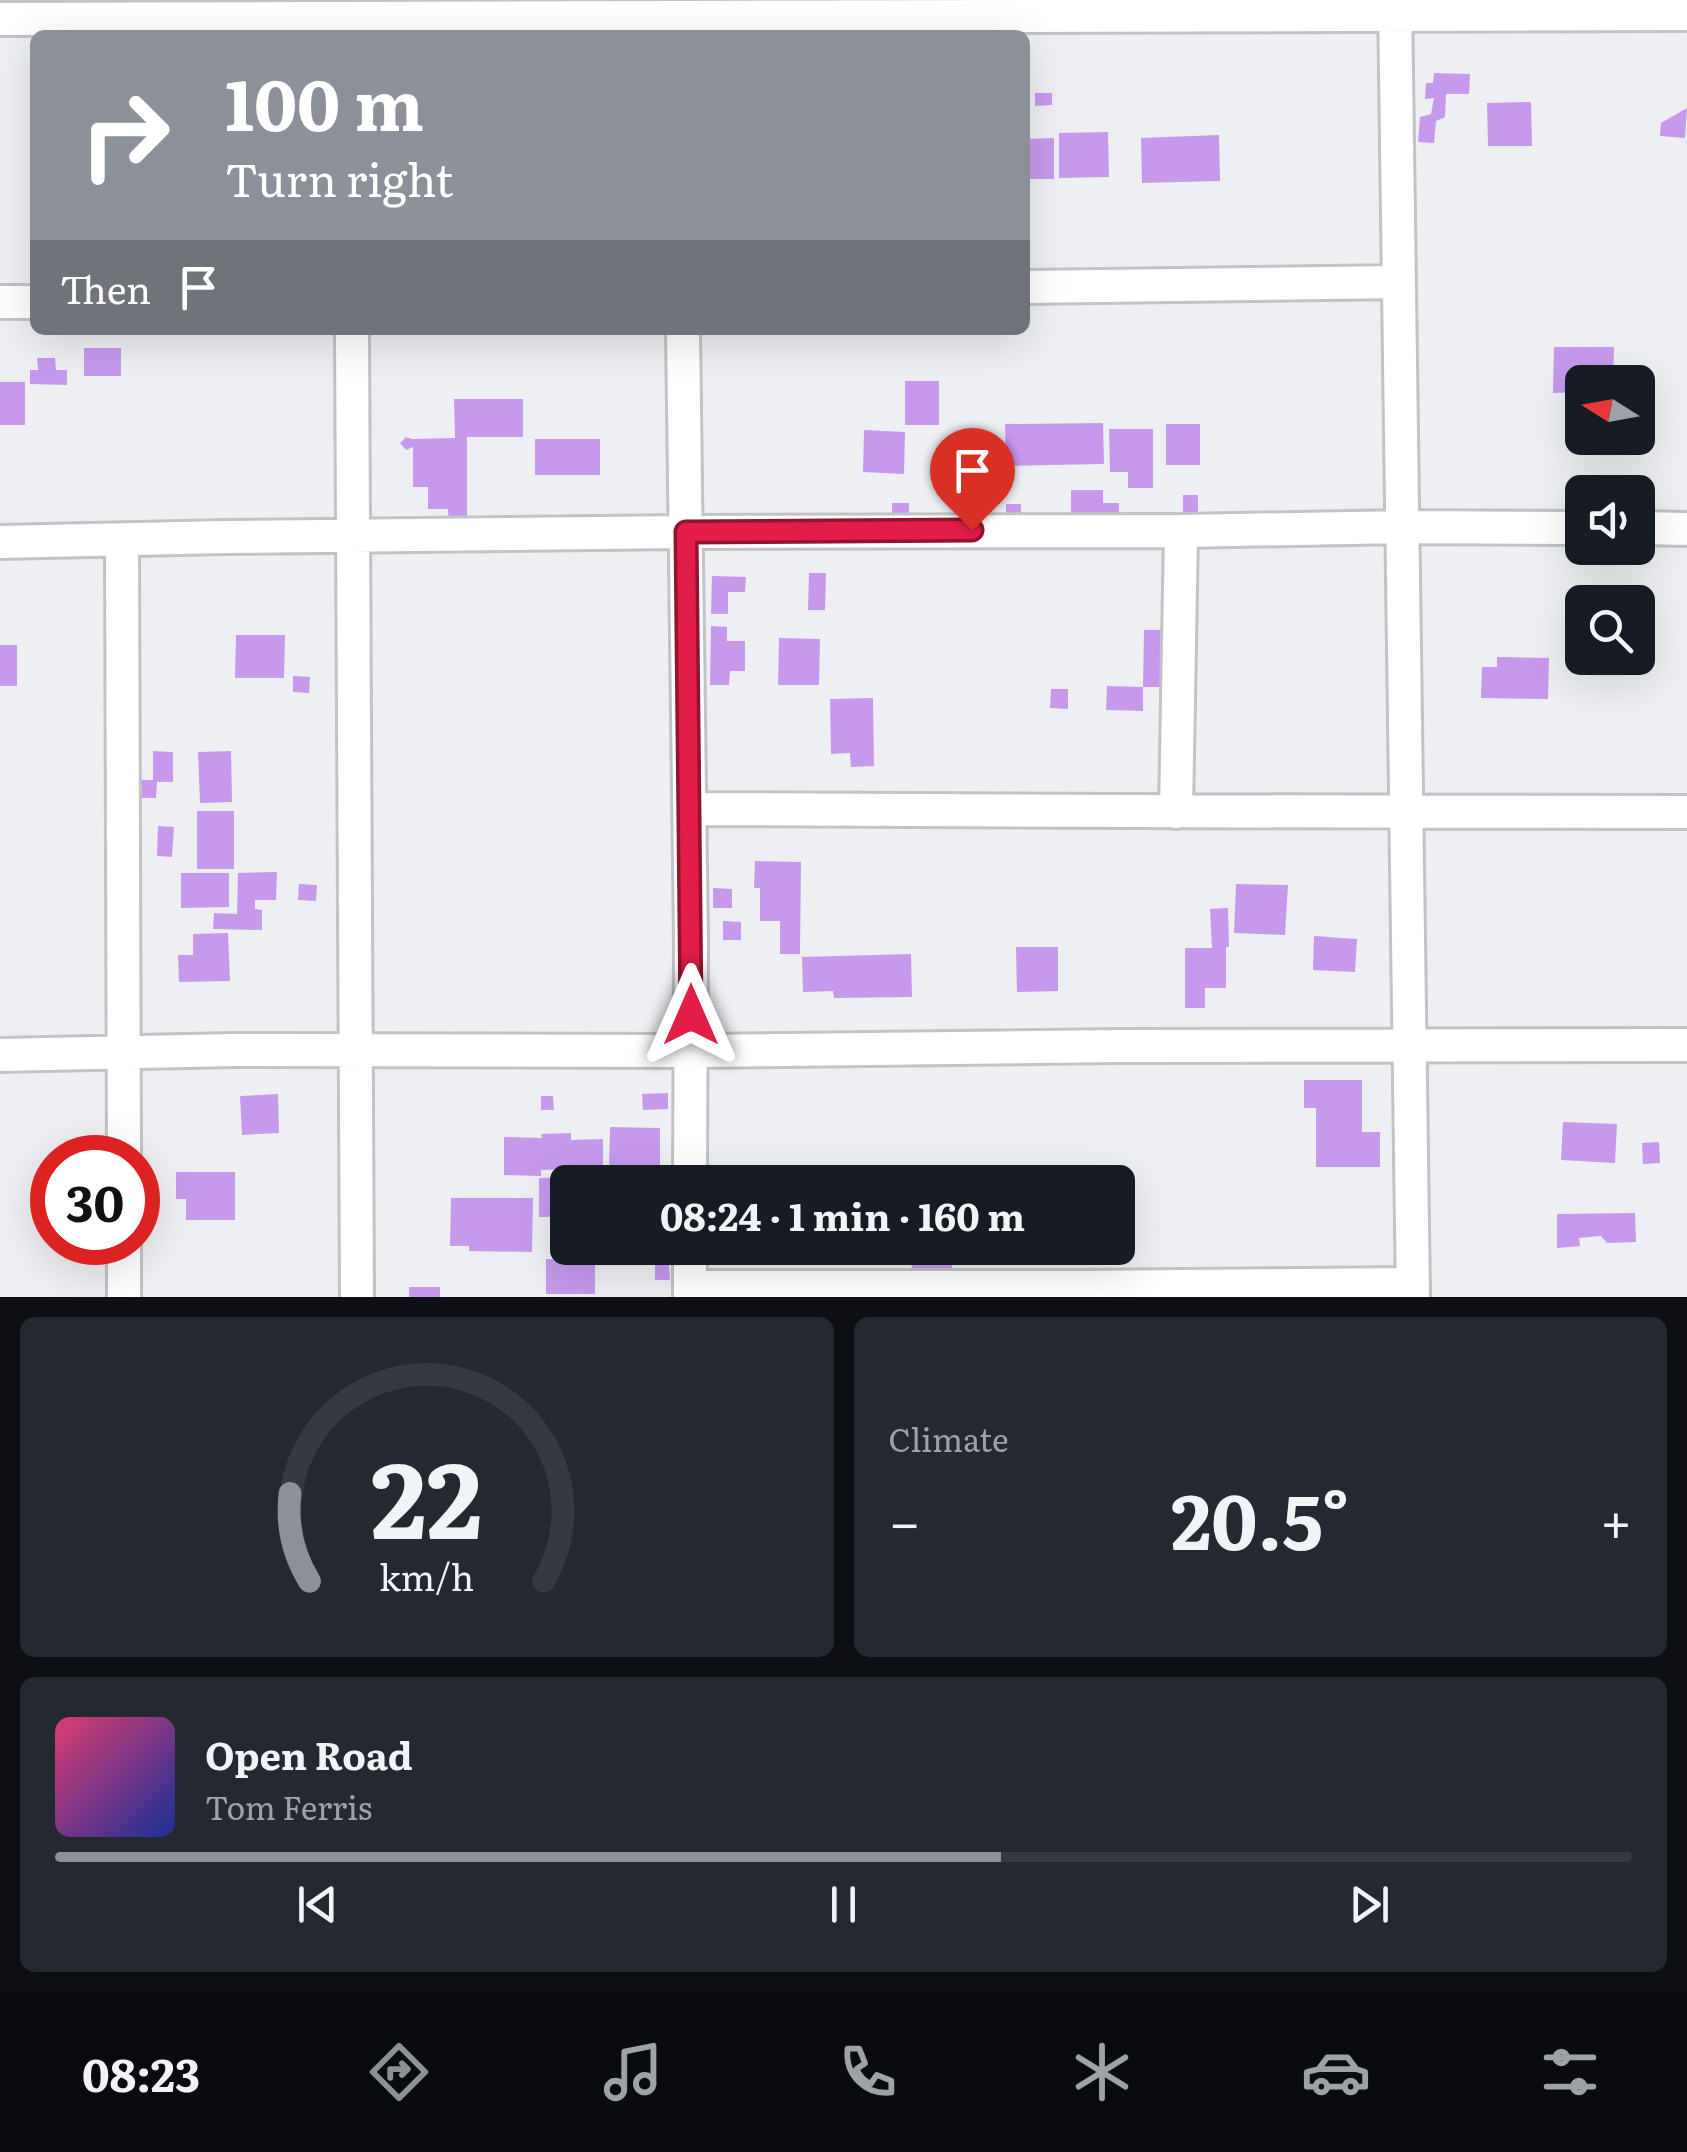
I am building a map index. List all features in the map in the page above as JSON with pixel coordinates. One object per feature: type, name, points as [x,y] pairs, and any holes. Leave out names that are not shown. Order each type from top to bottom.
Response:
[{"type":"street","points":[[0,19],[350,18],[679,26],[1146,8],[1687,14]]},
{"type":"street","points":[[690,1265],[690,1292],[1070,1287],[1413,1290],[1395,8]]},
{"type":"street","points":[[1030,287],[1399,282]]},
{"type":"street","points":[[0,302],[30,302]]},
{"type":"street","points":[[352,335],[357,1297]]},
{"type":"street","points":[[682,335],[690,809],[690,1165]]},
{"type":"street","points":[[0,542],[686,532],[1565,528]]},
{"type":"street","points":[[1655,528],[1687,529]]},
{"type":"street","points":[[1176,812],[1181,530]]},
{"type":"street","points":[[122,540],[124,1135]]},
{"type":"street","points":[[690,809],[1687,812]]},
{"type":"street","points":[[0,1055],[355,1050],[1687,1046]]},
{"type":"street","points":[[124,1265],[124,1297]]},
{"type":"building","points":[[1434,73],[1470,74],[1469,94],[1446,94],[1445,117],[1436,121],[1434,143],[1418,142],[1420,117],[1431,114],[1434,98],[1425,99],[1426,83],[1433,83]]},
{"type":"building","points":[[1035,93],[1052,93],[1052,105],[1035,106]]},
{"type":"building","points":[[1531,102],[1532,146],[1488,146],[1487,103]]},
{"type":"building","points":[[1687,108],[1685,138],[1660,136],[1661,123]]},
{"type":"building","points":[[1108,132],[1109,177],[1059,178],[1059,133]]},
{"type":"building","points":[[1219,135],[1220,181],[1142,183],[1141,138]]},
{"type":"building","points":[[1054,138],[1054,179],[1030,179],[1030,139]]},
{"type":"building","points":[[1554,347],[1614,347],[1613,365],[1565,365],[1565,393],[1553,393]]},
{"type":"building","points":[[84,348],[121,348],[121,376],[84,376]]},
{"type":"building","points":[[37,358],[55,358],[56,370],[67,370],[67,385],[30,384],[30,370],[38,370]]},
{"type":"building","points":[[905,381],[939,381],[939,425],[905,425]]},
{"type":"building","points":[[0,382],[25,382],[25,425],[0,425]]},
{"type":"building","points":[[454,399],[523,399],[523,437],[467,437],[467,526],[449,526],[448,509],[428,509],[428,487],[413,487],[413,447],[406,450],[400,443],[406,437],[455,438]]},
{"type":"building","points":[[1103,423],[1104,464],[1006,466],[1005,424]]},
{"type":"building","points":[[1166,424],[1200,424],[1200,465],[1166,465]]},
{"type":"building","points":[[1109,429],[1153,429],[1153,488],[1128,488],[1128,472],[1110,472]]},
{"type":"building","points":[[864,430],[905,432],[904,474],[863,472]]},
{"type":"building","points":[[535,439],[600,439],[600,475],[535,475]]},
{"type":"building","points":[[1071,490],[1103,490],[1103,503],[1119,503],[1119,521],[1071,522]]},
{"type":"building","points":[[1183,495],[1198,495],[1198,512],[1183,512]]},
{"type":"building","points":[[892,503],[909,503],[909,522],[892,522]]},
{"type":"building","points":[[1006,504],[1021,504],[1021,525],[1006,525]]},
{"type":"building","points":[[809,573],[826,573],[825,610],[808,610]]},
{"type":"building","points":[[712,576],[746,577],[745,592],[728,592],[728,614],[711,614]]},
{"type":"building","points":[[711,626],[727,627],[727,641],[745,641],[745,671],[730,671],[729,685],[710,685]]},
{"type":"building","points":[[1144,630],[1165,630],[1164,687],[1143,687]]},
{"type":"building","points":[[236,635],[285,635],[284,678],[235,678]]},
{"type":"building","points":[[779,638],[820,639],[819,685],[778,685]]},
{"type":"building","points":[[0,645],[17,645],[17,686],[0,686]]},
{"type":"building","points":[[1497,657],[1549,658],[1548,699],[1481,698],[1482,667],[1497,667]]},
{"type":"building","points":[[293,676],[310,677],[309,693],[293,692]]},
{"type":"building","points":[[1107,686],[1143,687],[1143,711],[1106,710]]},
{"type":"building","points":[[1051,689],[1068,689],[1068,709],[1050,708]]},
{"type":"building","points":[[873,698],[874,766],[851,767],[850,753],[831,754],[830,699]]},
{"type":"building","points":[[153,751],[173,752],[173,782],[157,782],[156,798],[138,798],[138,780],[153,780]]},
{"type":"building","points":[[231,751],[232,802],[200,803],[198,752]]},
{"type":"building","points":[[197,811],[234,811],[234,869],[197,869]]},
{"type":"building","points":[[158,826],[174,827],[172,857],[157,856]]},
{"type":"building","points":[[755,861],[801,862],[800,954],[780,954],[780,921],[760,921],[760,888],[754,888]]},
{"type":"building","points":[[277,872],[276,900],[255,900],[255,909],[262,910],[262,930],[213,929],[214,913],[237,914],[238,873]]},
{"type":"building","points":[[181,873],[229,873],[229,907],[181,908]]},
{"type":"building","points":[[299,884],[317,885],[316,901],[298,900]]},
{"type":"building","points":[[1236,884],[1288,885],[1285,935],[1234,933]]},
{"type":"building","points":[[713,888],[732,889],[732,908],[713,908]]},
{"type":"building","points":[[1228,908],[1226,988],[1205,988],[1205,1008],[1185,1008],[1185,948],[1212,948],[1210,909]]},
{"type":"building","points":[[723,921],[741,922],[741,940],[723,940]]},
{"type":"building","points":[[228,933],[230,981],[179,982],[178,955],[193,955],[193,934]]},
{"type":"building","points":[[1314,936],[1357,939],[1355,972],[1313,970]]},
{"type":"building","points":[[1016,947],[1058,947],[1058,991],[1017,992]]},
{"type":"building","points":[[911,954],[912,997],[834,998],[833,991],[803,992],[802,957]]},
{"type":"building","points":[[1304,1080],[1362,1080],[1362,1132],[1380,1132],[1380,1167],[1316,1167],[1316,1108],[1304,1108]]},
{"type":"building","points":[[668,1093],[668,1109],[643,1110],[642,1094]]},
{"type":"building","points":[[278,1094],[279,1133],[242,1135],[240,1096]]},
{"type":"building","points":[[541,1096],[553,1096],[554,1110],[541,1110]]},
{"type":"building","points":[[1563,1122],[1617,1124],[1615,1163],[1561,1160]]},
{"type":"building","points":[[610,1127],[660,1128],[660,1165],[609,1165]]},
{"type":"building","points":[[571,1133],[571,1140],[603,1139],[603,1165],[550,1165],[550,1170],[541,1170],[541,1176],[504,1175],[504,1137],[542,1138],[541,1134]]},
{"type":"building","points":[[1659,1142],[1660,1163],[1643,1164],[1642,1143]]},
{"type":"building","points":[[176,1172],[235,1172],[235,1220],[186,1220],[186,1199],[176,1199]]},
{"type":"building","points":[[539,1178],[550,1178],[550,1217],[539,1217]]},
{"type":"building","points":[[451,1198],[533,1198],[532,1252],[469,1251],[469,1246],[450,1246]]},
{"type":"building","points":[[1635,1213],[1636,1242],[1607,1243],[1601,1236],[1579,1238],[1580,1246],[1557,1248],[1557,1214]]},
{"type":"building","points":[[546,1259],[550,1259],[550,1265],[595,1265],[595,1294],[546,1294]]},
{"type":"building","points":[[655,1265],[669,1265],[670,1280],[655,1280]]},
{"type":"building","points":[[912,1265],[952,1265],[952,1281],[911,1280]]},
{"type":"building","points":[[409,1287],[440,1287],[440,1297],[409,1297]]},
{"type":"route","points":[[691,1015],[686,532],[972,530]]}]
